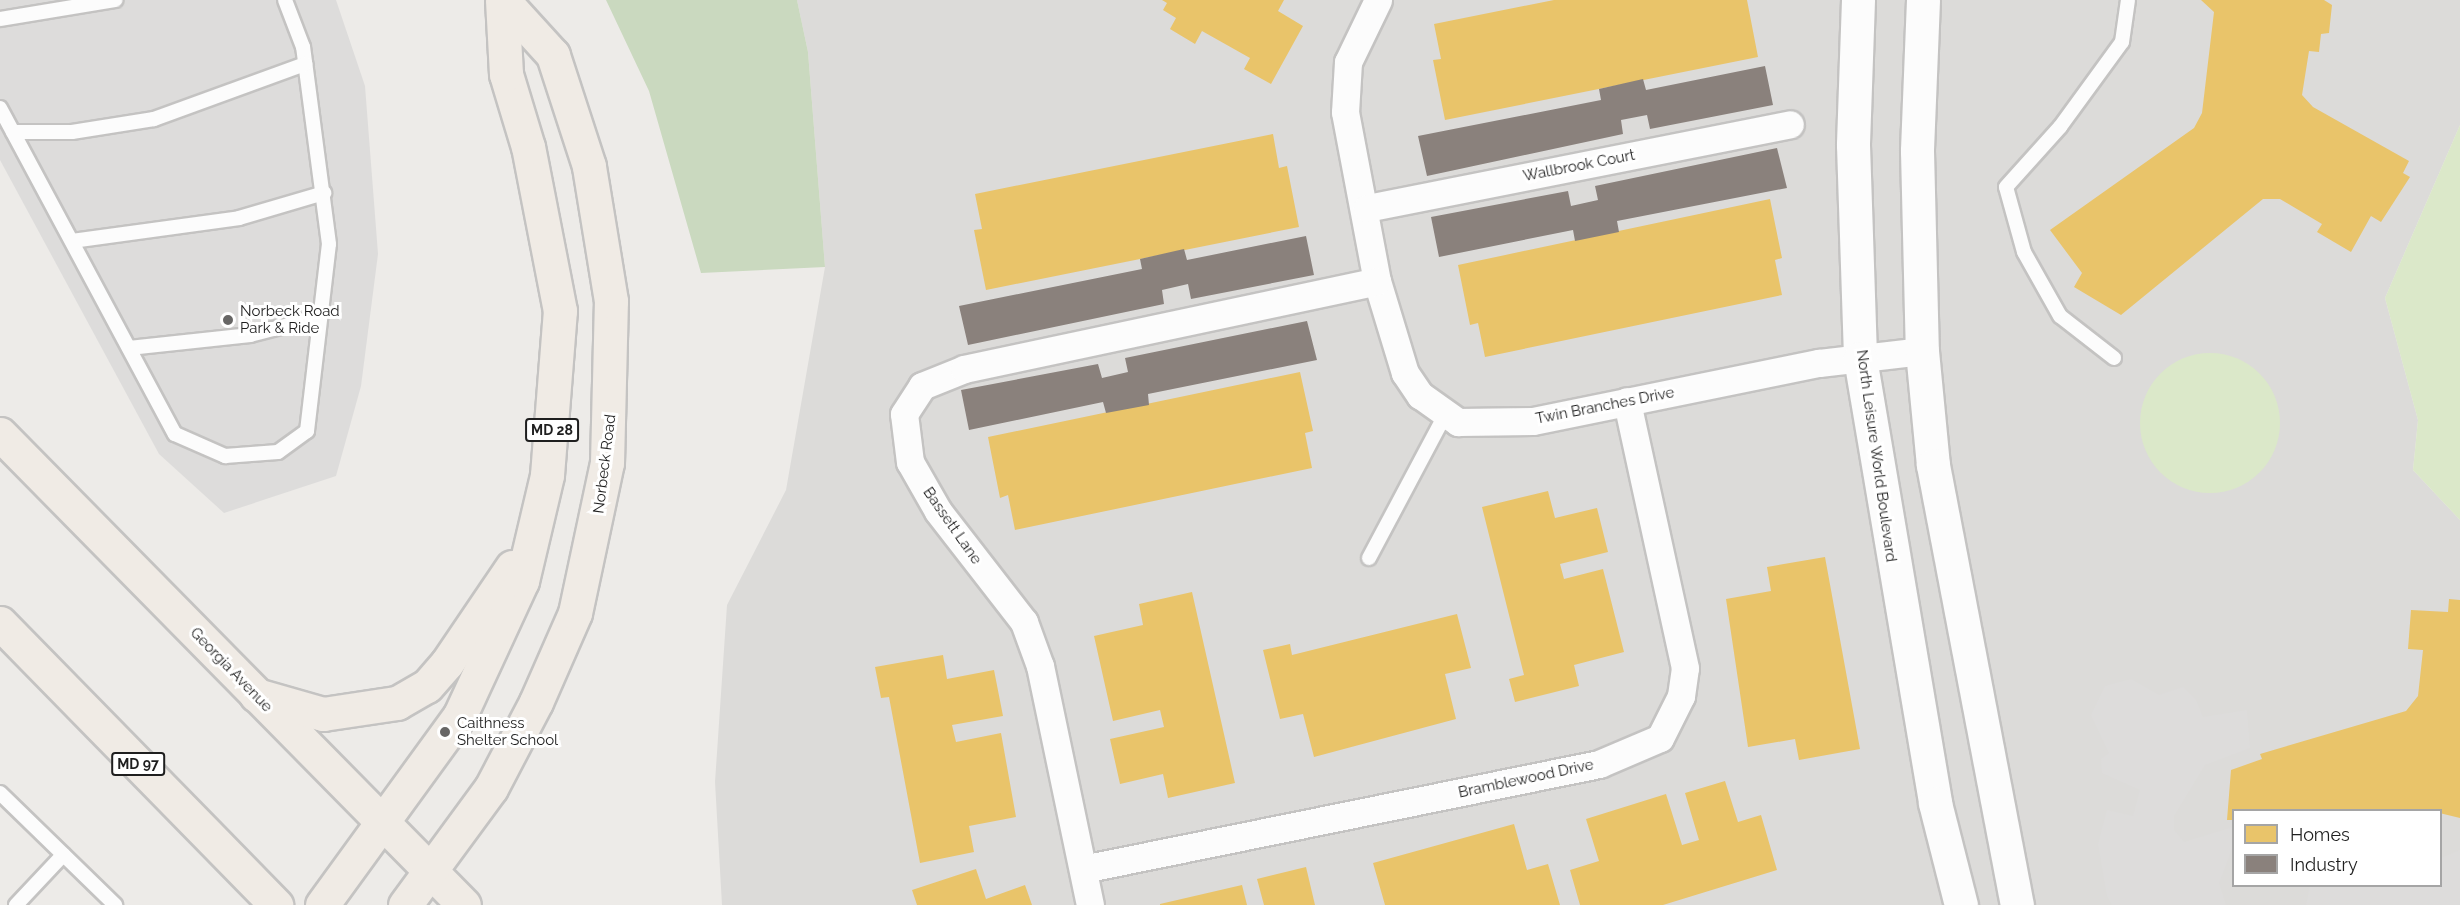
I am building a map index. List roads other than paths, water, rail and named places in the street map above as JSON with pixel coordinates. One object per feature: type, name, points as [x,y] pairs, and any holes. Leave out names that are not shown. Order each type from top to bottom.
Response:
[{"type":"main road","name":"Norbeck Road","points":[[322,905],[460,715],[522,581],[548,475],[560,311],[528,147],[506,74],[502,0]]},
{"type":"main road","name":"Norbeck Road","points":[[405,905],[491,788],[575,613],[607,463],[611,301],[589,166],[553,55],[502,0]]},
{"type":"main road","name":"Georgia Avenue","points":[[0,434],[382,825],[432,871],[464,905]]},
{"type":"main road","points":[[0,448],[39,473]]},
{"type":"main road","points":[[256,695],[323,714],[397,703],[427,686],[447,663],[533,535]]},
{"type":"main road","name":"MD 97","points":[[0,623],[276,905]]},
{"type":"street","name":"Twin Branches Drive","points":[[1378,0],[1347,72],[1345,112],[1367,208],[1377,281],[1405,373],[1420,395],[1458,422],[1533,421],[1628,400],[1860,358],[1922,351]]},
{"type":"street","name":"North Leisure World Boulevard","points":[[1858,0],[1852,145],[1860,358],[1935,803],[1961,905]]},
{"type":"street","points":[[1923,0],[1917,151],[1922,351],[1933,465],[2017,905]]},
{"type":"street","name":"Wallbrook Court","points":[[1367,208],[1790,124]]},
{"type":"street","name":"Bassett Lane","points":[[1090,905],[1040,666],[1024,622],[938,511],[910,462],[904,414],[922,386],[964,369],[1377,281]]},
{"type":"street","name":"Bramblewood Drive","points":[[1083,870],[1599,764],[1659,738],[1681,696],[1685,669],[1628,400]]},
{"type":"lane","points":[[0,19],[115,0]]},
{"type":"lane","points":[[0,108],[175,434],[225,456],[278,452],[307,431],[329,244],[324,192],[305,64],[285,0]]},
{"type":"lane","points":[[2114,358],[2060,316],[2024,252],[2006,187],[2060,127],[2117,49],[2128,0]]},
{"type":"lane","points":[[13,132],[72,132],[154,120],[305,64]]},
{"type":"lane","points":[[72,241],[239,218],[324,192]]},
{"type":"lane","points":[[129,348],[250,334],[320,317]]},
{"type":"lane","points":[[1370,558],[1446,413]]},
{"type":"lane","points":[[0,793],[115,905]]},
{"type":"lane","points":[[16,905],[63,855]]},
{"type":"place","name":"Norbeck Road Park & Ride","points":[[228,320]]},
{"type":"place","name":"Caithness Shelter School","points":[[445,732]]}]
